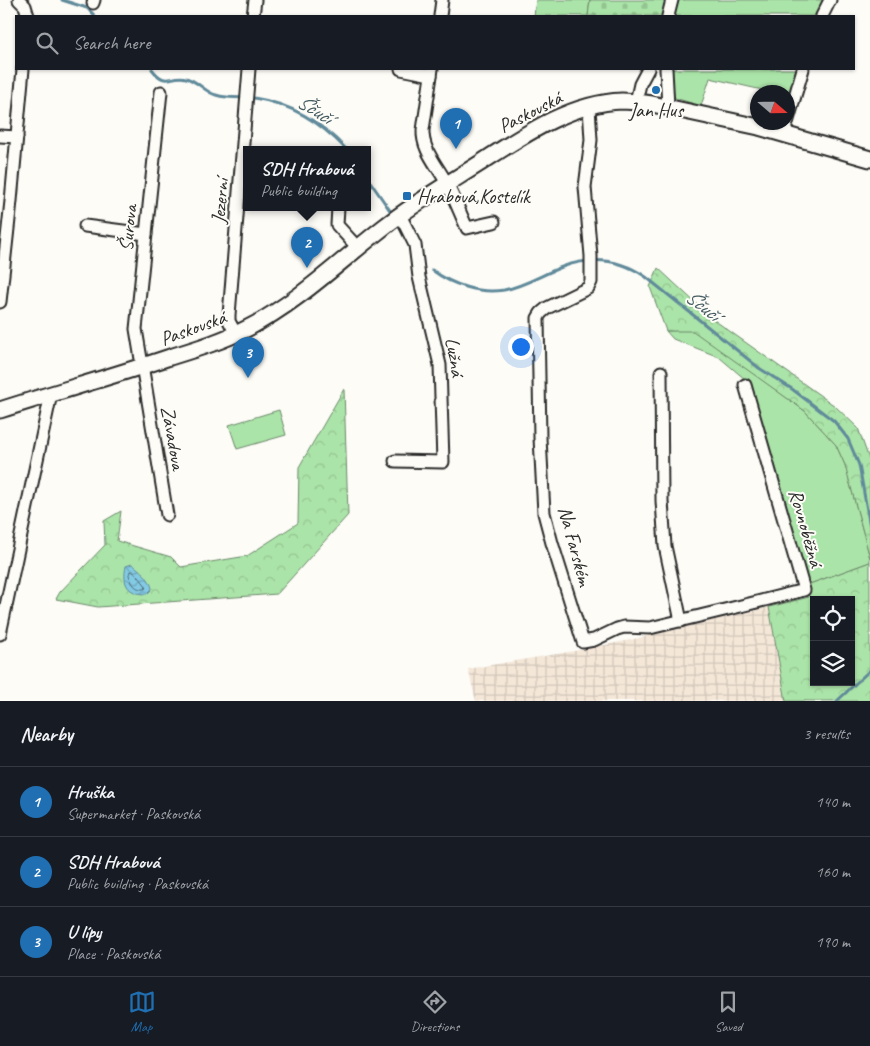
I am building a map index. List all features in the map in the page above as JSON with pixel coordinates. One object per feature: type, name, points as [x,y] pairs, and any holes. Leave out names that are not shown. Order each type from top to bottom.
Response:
[{"type":"main road","name":"Paskovská","points":[[0,410],[142,367],[236,334],[264,319],[303,293],[400,215],[502,148],[544,124],[589,107],[615,102],[636,102],[668,107],[784,134],[870,159]]},
{"type":"street","points":[[19,0],[25,6],[28,15]]},
{"type":"street","points":[[253,15],[254,0]]},
{"type":"street","points":[[440,15],[442,0]]},
{"type":"street","points":[[668,15],[672,0]]},
{"type":"street","points":[[822,15],[830,0]]},
{"type":"street","points":[[0,295],[23,70]]},
{"type":"street","name":"Jezerní","points":[[245,146],[249,70]]},
{"type":"street","points":[[411,70],[432,72],[422,138],[468,228],[494,222]]},
{"type":"street","points":[[636,102],[640,84],[647,70]]},
{"type":"street","points":[[666,70],[668,107]]},
{"type":"street","points":[[784,134],[803,70]]},
{"type":"street","name":"Šurova","points":[[142,367],[136,328],[161,92]]},
{"type":"street","name":"Na Farském","points":[[589,107],[591,140],[584,187],[591,261],[591,282],[588,288],[547,308],[541,312],[538,318],[540,438],[544,513],[584,642],[594,640],[624,627],[650,628],[681,621]]},
{"type":"street","points":[[0,136],[17,137]]},
{"type":"street","name":"Jezerní","points":[[236,334],[229,315],[243,188]]},
{"type":"street","points":[[338,211],[337,225],[358,248]]},
{"type":"street","name":"Lužná","points":[[395,461],[443,462],[440,365],[420,277],[415,245],[400,215]]},
{"type":"street","points":[[85,226],[146,234]]},
{"type":"street","name":"Závadova","points":[[142,367],[168,515]]},
{"type":"street","points":[[661,372],[664,538],[681,621]]},
{"type":"street","name":"Rovnoběžná","points":[[681,621],[804,590],[745,385]]},
{"type":"street","points":[[0,634],[51,394]]},
{"type":"shaded area","points":[[769,607],[786,701],[476,701],[468,669],[630,640]]},
{"type":"green space","points":[[536,0],[590,0],[588,15],[534,15]]},
{"type":"green space","points":[[590,0],[669,0],[665,15],[588,15]]},
{"type":"green space","points":[[676,0],[823,0],[815,15],[672,15]]},
{"type":"green space","points":[[669,70],[796,70],[791,85],[750,85],[750,87],[710,78],[701,106],[675,98],[670,90]]},
{"type":"green space","points":[[658,268],[714,320],[835,406],[858,428],[870,462],[870,558],[845,465],[836,445],[805,411],[693,331],[666,331],[650,287]]},
{"type":"green space","points":[[693,330],[805,411],[836,445],[845,465],[870,562],[807,585],[746,380],[719,357],[673,339],[666,331]]},
{"type":"green space","points":[[344,389],[348,515],[277,594],[98,607],[56,599],[60,592],[105,545],[104,521],[121,511],[117,541],[171,557],[181,567],[247,556],[298,523],[299,467]]},
{"type":"green space","points":[[279,410],[286,435],[237,449],[229,425]]},
{"type":"green space","points":[[870,562],[870,701],[786,701],[769,607],[809,597],[807,585]]},
{"type":"water","points":[[132,564],[150,582],[152,589],[147,594],[140,594],[131,590],[126,583],[126,566]]},
{"type":"waterway","name":"Ščučí","points":[[62,0],[87,8],[94,15]]},
{"type":"waterway","name":"Ščučí","points":[[153,70],[161,78],[181,77],[194,81],[216,95],[254,98],[281,105],[304,116],[326,130],[343,146]]},
{"type":"waterway","name":"Ščučí","points":[[371,183],[391,212]]},
{"type":"waterway","name":"Ščučí","points":[[432,270],[457,284],[485,291],[504,290],[519,286],[562,267],[584,261],[606,261],[626,266],[636,271],[759,368],[792,389],[834,421],[848,439],[859,465],[870,527]]},
{"type":"waterway","points":[[837,701],[870,670]]},
{"type":"place","name":"Jan Hus","points":[[656,90]]},
{"type":"place","name":"Hruška","points":[[456,149]]},
{"type":"place","name":"Hrabová,Kostelík","points":[[407,196]]},
{"type":"place","name":"SDH Hrabová","points":[[307,268]]},
{"type":"place","name":"U lípy","points":[[248,378]]}]
